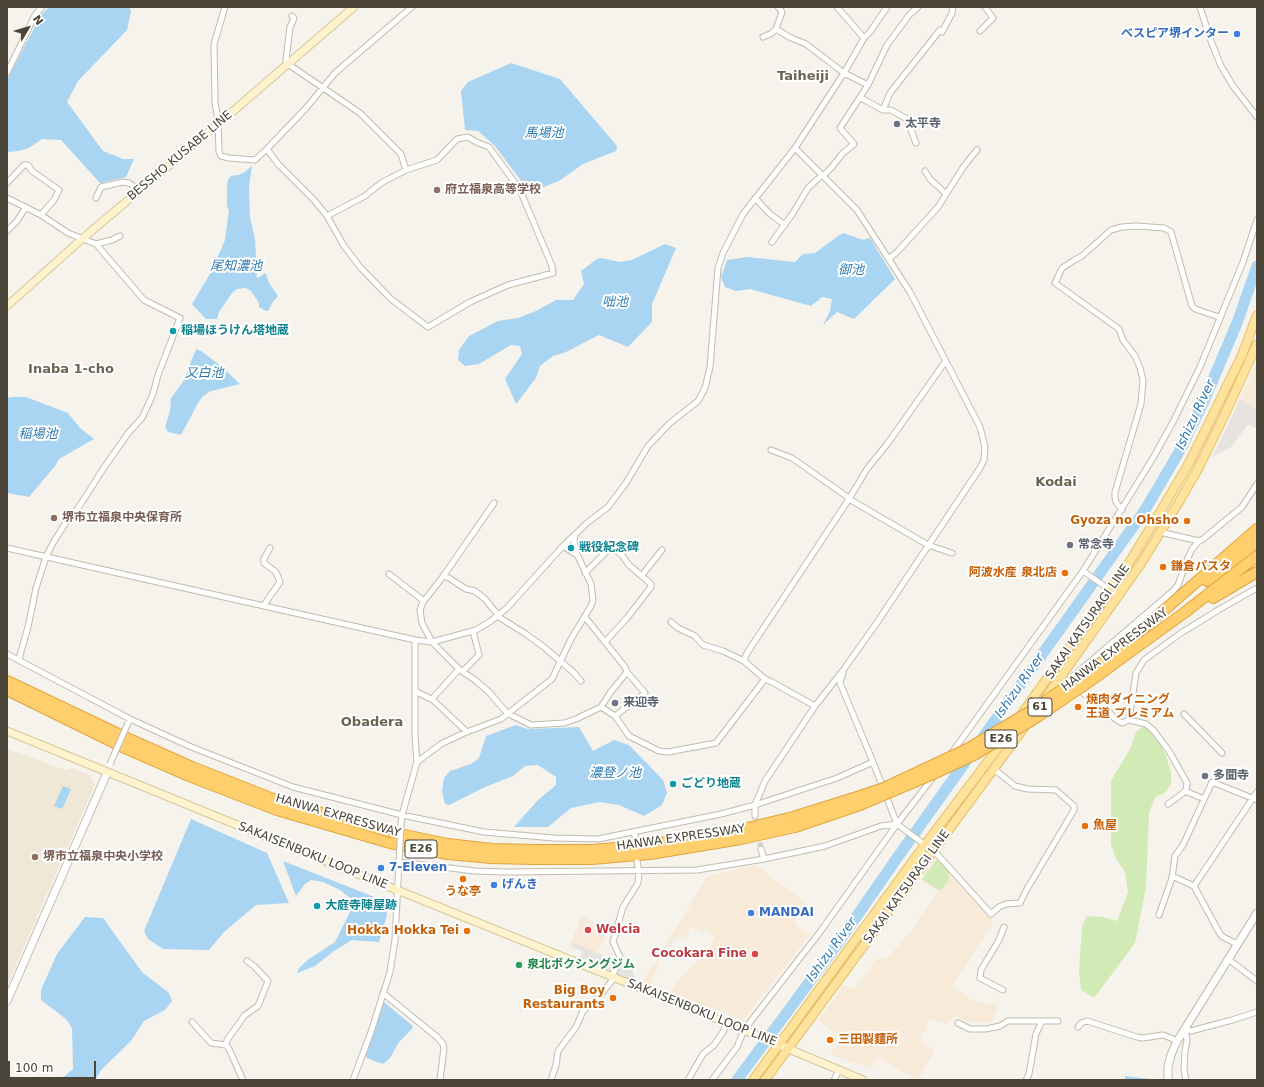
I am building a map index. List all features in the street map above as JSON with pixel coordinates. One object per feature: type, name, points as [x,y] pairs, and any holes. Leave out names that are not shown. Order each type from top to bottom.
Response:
[{"type":"highway","points":[[1126,649],[1257,529]]},
{"type":"highway","name":"HANWA EXPRESSWAY","points":[[1126,649],[1257,542]]},
{"type":"highway","name":"HANWA EXPRESSWAY","points":[[7,690],[125,748],[189,776],[277,810],[390,843],[448,854],[490,858],[592,860],[650,854],[741,839],[795,827],[859,801],[969,748],[1032,711],[1091,670],[1184,613],[1257,556]]},
{"type":"highway","points":[[1184,613],[1202,605],[1257,572]]},
{"type":"highway","name":"HANWA EXPRESSWAY","points":[[7,681],[129,739],[281,802],[395,833],[448,844],[492,849],[537,850],[593,850],[649,845],[739,830],[859,801]]},
{"type":"main road","name":"BESSHO KUSABE LINE","points":[[8,306],[82,239],[354,7]]},
{"type":"main road","name":"SAKAI KATSURAGI LINE","points":[[753,1080],[922,843],[988,763],[1108,588],[1127,566],[1189,463],[1238,362],[1257,315]]},
{"type":"main road","name":"SAKAI KATSURAGI LINE","points":[[765,1080],[994,769],[1068,676],[1160,532],[1198,468],[1235,394],[1257,344]]},
{"type":"main road","name":"SAKAISENBOKU LOOP LINE","points":[[7,731],[107,773],[779,1044],[863,1080]]},
{"type":"street","points":[[7,73],[35,14],[42,7]]},
{"type":"street","points":[[224,7],[214,44],[215,103],[218,119],[219,152],[221,156],[228,158],[255,160],[307,107],[340,69],[412,7]]},
{"type":"street","points":[[763,37],[772,33],[776,29],[782,12],[778,7]]},
{"type":"street","points":[[837,7],[864,38]]},
{"type":"street","points":[[7,548],[415,640],[432,642],[473,630],[498,616],[563,546],[587,523],[608,507],[626,483],[648,446],[670,423],[698,401],[705,388],[710,367],[718,268],[723,253],[743,214],[795,148],[844,73],[864,38],[888,7]]},
{"type":"street","points":[[772,242],[785,225],[808,188],[832,167],[842,154],[854,144],[840,128],[868,86],[887,45],[910,14],[918,7]]},
{"type":"street","points":[[883,110],[890,93],[941,31],[952,14],[954,7]]},
{"type":"street","points":[[980,32],[993,18],[985,7]]},
{"type":"street","points":[[1200,7],[1221,66],[1233,86],[1257,117]]},
{"type":"street","points":[[292,16],[294,18],[290,27],[286,60],[288,64],[360,113],[401,154],[406,170]]},
{"type":"street","points":[[776,29],[789,37],[806,44],[844,73],[868,86]]},
{"type":"street","points":[[861,98],[883,110],[891,110],[907,119],[916,143]]},
{"type":"street","points":[[267,149],[278,164],[314,200],[327,216],[344,246],[360,267],[391,299],[428,327],[470,302],[508,285],[553,273],[552,266],[524,197],[489,147],[468,137],[457,139],[437,160],[406,170],[381,184],[365,196],[327,216]]},
{"type":"street","points":[[755,816],[754,805],[765,781],[815,706],[876,624],[980,468],[984,460],[985,447],[980,427],[910,292],[857,210],[795,148]]},
{"type":"street","points":[[889,259],[898,252],[938,207],[964,166],[977,150]]},
{"type":"street","points":[[7,183],[24,165],[28,165],[32,170],[59,190],[54,200],[41,215]]},
{"type":"street","points":[[925,171],[930,179],[946,194]]},
{"type":"street","points":[[96,198],[101,187],[123,182],[129,183],[140,190]]},
{"type":"street","points":[[7,198],[41,215],[68,233],[96,244],[144,300],[180,318],[146,412],[129,432],[72,517],[68,519],[52,543],[36,588],[28,627],[19,659]]},
{"type":"street","points":[[755,198],[770,214],[785,225]]},
{"type":"street","points":[[7,231],[17,221],[26,207]]},
{"type":"street","points":[[712,1080],[897,824],[969,731],[1084,572],[1173,422],[1200,366],[1243,262],[1257,220]]},
{"type":"street","points":[[1122,510],[1116,502],[1115,492],[1141,404],[1143,380],[1135,356],[1123,340],[1119,329],[1056,283],[1062,268],[1082,256],[1111,230],[1136,226],[1164,228],[1171,232],[1192,306],[1195,309],[1219,317]]},
{"type":"street","points":[[96,244],[112,240],[120,236]]},
{"type":"street","points":[[744,661],[746,653],[849,499],[867,469],[888,443],[945,362]]},
{"type":"street","points":[[771,450],[796,461],[849,499],[928,545],[941,548],[952,554]]},
{"type":"street","points":[[1168,804],[1184,791],[1187,783],[1169,751],[1154,731],[1146,724],[1129,720],[1122,723],[1114,718],[1106,706],[1084,694],[1068,676],[1173,591],[1178,585],[1186,560],[1199,540],[1203,539],[1231,515],[1242,508],[1257,484]]},
{"type":"street","points":[[494,503],[443,576],[424,600],[420,610],[422,623],[432,642],[461,670],[489,692],[507,713],[531,725],[564,723],[601,707],[627,672]]},
{"type":"street","points":[[1160,532],[1199,540]]},
{"type":"street","points":[[417,762],[436,748],[467,732],[501,719],[552,679],[571,639],[585,617],[593,600],[591,584],[585,573],[574,542],[575,536]]},
{"type":"street","points":[[563,546],[578,555]]},
{"type":"street","points":[[585,573],[611,547],[622,555],[629,565],[651,584],[651,587],[627,618],[605,642]]},
{"type":"street","points":[[264,605],[280,582],[276,572],[264,563],[264,559],[270,548]]},
{"type":"street","points":[[642,575],[662,550]]},
{"type":"street","points":[[1084,572],[1119,596]]},
{"type":"street","points":[[389,574],[424,600]]},
{"type":"street","points":[[443,576],[466,589],[475,591],[485,599],[498,616],[526,634],[573,672],[581,681]]},
{"type":"street","points":[[1129,720],[1136,673],[1144,660],[1181,633],[1257,588]]},
{"type":"street","points":[[585,617],[645,693],[615,716]]},
{"type":"street","points":[[670,622],[678,628],[695,636],[703,645],[723,651],[744,661],[765,679],[815,706]]},
{"type":"street","points":[[432,699],[461,670],[479,655],[473,630]]},
{"type":"street","points":[[353,1080],[371,1032],[390,972],[395,940],[402,815],[417,762],[415,640]]},
{"type":"street","points":[[7,654],[19,659],[129,721],[293,787],[402,815],[484,832],[554,838],[598,839],[721,814],[754,805],[837,778],[873,762]]},
{"type":"street","points":[[844,669],[840,683],[897,824],[933,851],[991,914],[999,907],[1006,904],[1020,903],[1074,810],[1074,806],[1056,790],[1028,789],[1015,786],[994,769]]},
{"type":"street","points":[[601,707],[615,716],[629,736],[659,751],[668,752],[716,743],[765,679]]},
{"type":"street","points":[[415,691],[432,699],[467,732]]},
{"type":"street","points":[[1184,714],[1222,753]]},
{"type":"street","points":[[7,1001],[129,721]]},
{"type":"street","points":[[1159,915],[1172,876],[1175,856],[1183,845],[1212,782],[1255,799]]},
{"type":"street","points":[[1184,791],[1204,799]]},
{"type":"street","points":[[1194,886],[1255,799],[1257,792]]},
{"type":"street","points":[[399,862],[475,871],[497,872],[639,872],[697,870],[764,859],[825,846],[881,826],[897,824]]},
{"type":"street","points":[[635,832],[635,840]]},
{"type":"street","points":[[762,849],[764,859]]},
{"type":"street","points":[[551,1080],[556,1065],[558,1051],[576,1027],[584,1012],[599,997],[613,977],[620,957],[613,942],[623,907],[638,883],[639,872],[637,861]]},
{"type":"street","points":[[1172,876],[1194,886],[1220,934],[1237,944]]},
{"type":"street","points":[[1168,1080],[1168,1067],[1171,1055],[1178,1041],[1257,913]]},
{"type":"street","points":[[1003,990],[980,978],[981,970],[999,940],[1004,927]]},
{"type":"street","points":[[1228,959],[1257,981]]},
{"type":"street","points":[[226,1046],[227,1040],[244,1015],[258,1006],[268,981],[248,960]]},
{"type":"street","points":[[383,993],[437,1037],[443,1044],[444,1048],[440,1080]]},
{"type":"street","points":[[1185,1029],[1191,1031],[1257,1012]]},
{"type":"street","points":[[958,1023],[970,1029],[986,1029],[1000,1026],[1008,1021],[1058,1021]]},
{"type":"street","points":[[1026,1080],[1029,1074],[1036,1034],[1042,1021]]},
{"type":"street","points":[[1078,1027],[1081,1023],[1087,1021],[1136,1037],[1143,1038],[1163,1035],[1178,1041]]},
{"type":"street","points":[[192,1022],[211,1043],[226,1046],[229,1049],[243,1080]]},
{"type":"street","points":[[688,1080],[703,1054],[714,1045],[723,1032],[726,1023]]},
{"type":"street","points":[[1185,1029],[1187,1040],[1184,1070],[1186,1080]]},
{"type":"street","points":[[834,1080],[839,1070]]},
{"type":"shaded area","points":[[1257,362],[1257,426],[1256,428],[1248,424],[1231,447],[1213,456]]},
{"type":"shaded area","points":[[1240,400],[1257,410],[1257,426],[1256,428],[1248,424],[1231,447],[1213,456]]},
{"type":"shaded area","name":"堺市立福泉中央小学校","points":[[7,749],[66,770],[72,768],[90,775],[95,785],[7,985]]},
{"type":"shaded area","points":[[938,858],[994,921],[952,986],[972,1000],[999,1005],[990,1023],[967,1022],[954,1015],[947,1024],[930,1019],[920,1041],[935,1050],[918,1080],[879,1058],[869,1068],[830,1055],[842,1037],[818,1021],[843,986],[855,988],[876,959],[886,959],[909,934],[938,891],[921,880]]},
{"type":"shaded area","points":[[755,865],[805,902],[794,917],[795,925],[810,935],[743,1020],[671,993],[691,966],[705,957],[715,937],[706,930],[704,933],[692,926],[684,939],[678,936],[661,957],[650,987],[642,984],[707,877]]},
{"type":"shaded area","points":[[582,916],[609,929],[598,952],[616,961],[610,973],[578,959],[582,952],[569,946]]},
{"type":"shaded area","points":[[572,942],[614,961],[610,971],[580,958],[583,952],[571,946]]},
{"type":"shaded area","points":[[621,964],[632,969],[636,982],[616,974]]},
{"type":"green space","points":[[1144,725],[1157,737],[1167,758],[1171,773],[1171,784],[1165,793],[1156,796],[1149,812],[1146,887],[1135,943],[1094,998],[1081,990],[1079,972],[1082,927],[1087,916],[1102,917],[1117,921],[1128,892],[1125,872],[1117,860],[1111,845],[1111,781],[1131,747],[1136,732]]},
{"type":"green space","points":[[937,859],[949,872],[948,881],[940,891],[922,879]]},
{"type":"water","points":[[49,7],[129,7],[131,11],[127,30],[78,81],[67,102],[103,151],[123,159],[134,159],[126,177],[100,183],[61,140],[42,139],[29,148],[7,152],[7,80],[41,15]]},
{"type":"water","name":"馬場池","points":[[511,63],[560,79],[617,146],[616,151],[583,164],[559,181],[533,191],[527,189],[495,146],[478,131],[465,130],[461,91],[468,82]]},
{"type":"water","name":"尾知濃池","points":[[252,166],[249,186],[250,217],[255,239],[256,276],[258,278],[265,273],[269,283],[278,296],[268,311],[266,311],[259,307],[259,303],[251,291],[246,288],[237,289],[232,293],[219,312],[217,319],[206,319],[192,304],[211,272],[225,240],[229,210],[227,206],[228,180],[231,176],[245,172]]},
{"type":"water","name":"御池","points":[[843,233],[863,240],[870,238],[895,279],[854,319],[837,312],[823,325],[830,311],[832,299],[822,297],[811,306],[750,289],[736,291],[725,287],[721,277],[727,260],[747,257],[795,262],[803,254],[815,253]]},
{"type":"water","name":"咄池","points":[[665,244],[676,248],[652,304],[652,322],[628,347],[599,335],[566,352],[553,356],[540,366],[536,378],[516,404],[505,379],[522,354],[520,346],[511,345],[479,364],[465,366],[458,360],[459,350],[469,336],[498,321],[518,318],[536,311],[556,300],[573,300],[584,284],[581,271],[597,259],[601,258],[620,262],[632,260]]},
{"type":"water","name":"又白池","points":[[196,349],[221,366],[240,384],[211,391],[203,396],[181,435],[168,432],[165,427],[170,411],[171,398],[183,382]]},
{"type":"water","name":"稲場池","points":[[26,397],[68,413],[80,428],[94,439],[59,459],[29,497],[7,493],[7,398]]},
{"type":"water","name":"濃登ノ池","points":[[516,725],[528,729],[579,727],[593,751],[614,740],[629,745],[663,780],[667,793],[662,805],[644,816],[619,805],[600,802],[571,808],[548,827],[514,827],[538,800],[556,785],[556,777],[538,765],[525,766],[513,776],[485,787],[449,805],[445,804],[442,791],[444,778],[450,771],[471,764],[479,758],[486,736]]},
{"type":"water","points":[[63,786],[71,789],[62,809],[54,806]]},
{"type":"water","points":[[191,819],[267,853],[289,903],[256,905],[224,932],[209,950],[163,949],[148,939],[144,931]]},
{"type":"water","points":[[283,861],[382,900],[385,904],[387,915],[379,942],[352,940],[334,951],[315,966],[297,973],[299,968],[309,959],[335,942],[352,908],[350,898],[340,890],[323,882],[311,880],[305,884],[296,896]]},
{"type":"water","points":[[85,917],[103,918],[142,972],[169,993],[172,1001],[165,1010],[144,1021],[131,1041],[102,1069],[95,1080],[60,1080],[73,1069],[72,1028],[66,1019],[41,1000],[41,990],[57,954]]},
{"type":"water","points":[[384,1002],[413,1026],[412,1029],[399,1042],[390,1058],[383,1064],[367,1058],[366,1055]]},
{"type":"water","points":[[1125,1076],[1150,1079],[1151,1080],[1125,1080]]},
{"type":"waterway","name":"Ishizu River","points":[[737,1080],[836,946],[1145,510],[1179,452],[1204,401],[1237,323],[1257,266]]},
{"type":"tunnel","points":[[759,835],[761,849]]},
{"type":"place","name":"べスピア堺インター","points":[[1237,34]]},
{"type":"place","name":"太平寺","points":[[897,124]]},
{"type":"place","name":"府立福泉高等学校","points":[[437,190]]},
{"type":"place","name":"稲場ほうけん塔地蔵","points":[[173,331]]},
{"type":"place","name":"堺市立福泉中央保育所","points":[[54,518]]},
{"type":"place","name":"Gyoza no Ohsho","points":[[1187,521]]},
{"type":"place","name":"常念寺","points":[[1070,545]]},
{"type":"place","name":"戦役紀念碑","points":[[571,548]]},
{"type":"place","name":"鎌倉パスタ","points":[[1163,567]]},
{"type":"place","name":"阿波水産 泉北店","points":[[1065,573]]},
{"type":"place","name":"来迎寺","points":[[615,703]]},
{"type":"place","name":"焼肉ダイニング 王道 プレミアム","points":[[1078,707]]},
{"type":"place","name":"多聞寺","points":[[1205,776]]},
{"type":"place","name":"ごどり地蔵","points":[[673,784]]},
{"type":"place","name":"魚屋","points":[[1085,826]]},
{"type":"place","name":"堺市立福泉中央小学校","points":[[35,857]]},
{"type":"place","name":"7-Eleven","points":[[381,868]]},
{"type":"place","name":"うな亭","points":[[463,879]]},
{"type":"place","name":"げんき","points":[[494,885]]},
{"type":"place","name":"大庭寺陣屋跡","points":[[317,906]]},
{"type":"place","name":"MANDAI","points":[[751,913]]},
{"type":"place","name":"Welcia","points":[[588,930]]},
{"type":"place","name":"Hokka Hokka Tei","points":[[467,931]]},
{"type":"place","name":"Cocokara Fine","points":[[755,954]]},
{"type":"place","name":"泉北ボクシングジム","points":[[519,965]]},
{"type":"place","name":"Big Boy Restaurants","points":[[613,998]]},
{"type":"place","name":"三田製麵所","points":[[830,1040]]},
{"type":"district","name":"Taiheiji","points":[[803,77]]},
{"type":"district","name":"Inaba 1-cho","points":[[71,370]]},
{"type":"district","name":"Kodai","points":[[1056,483]]},
{"type":"district","name":"Obadera","points":[[372,723]]}]
